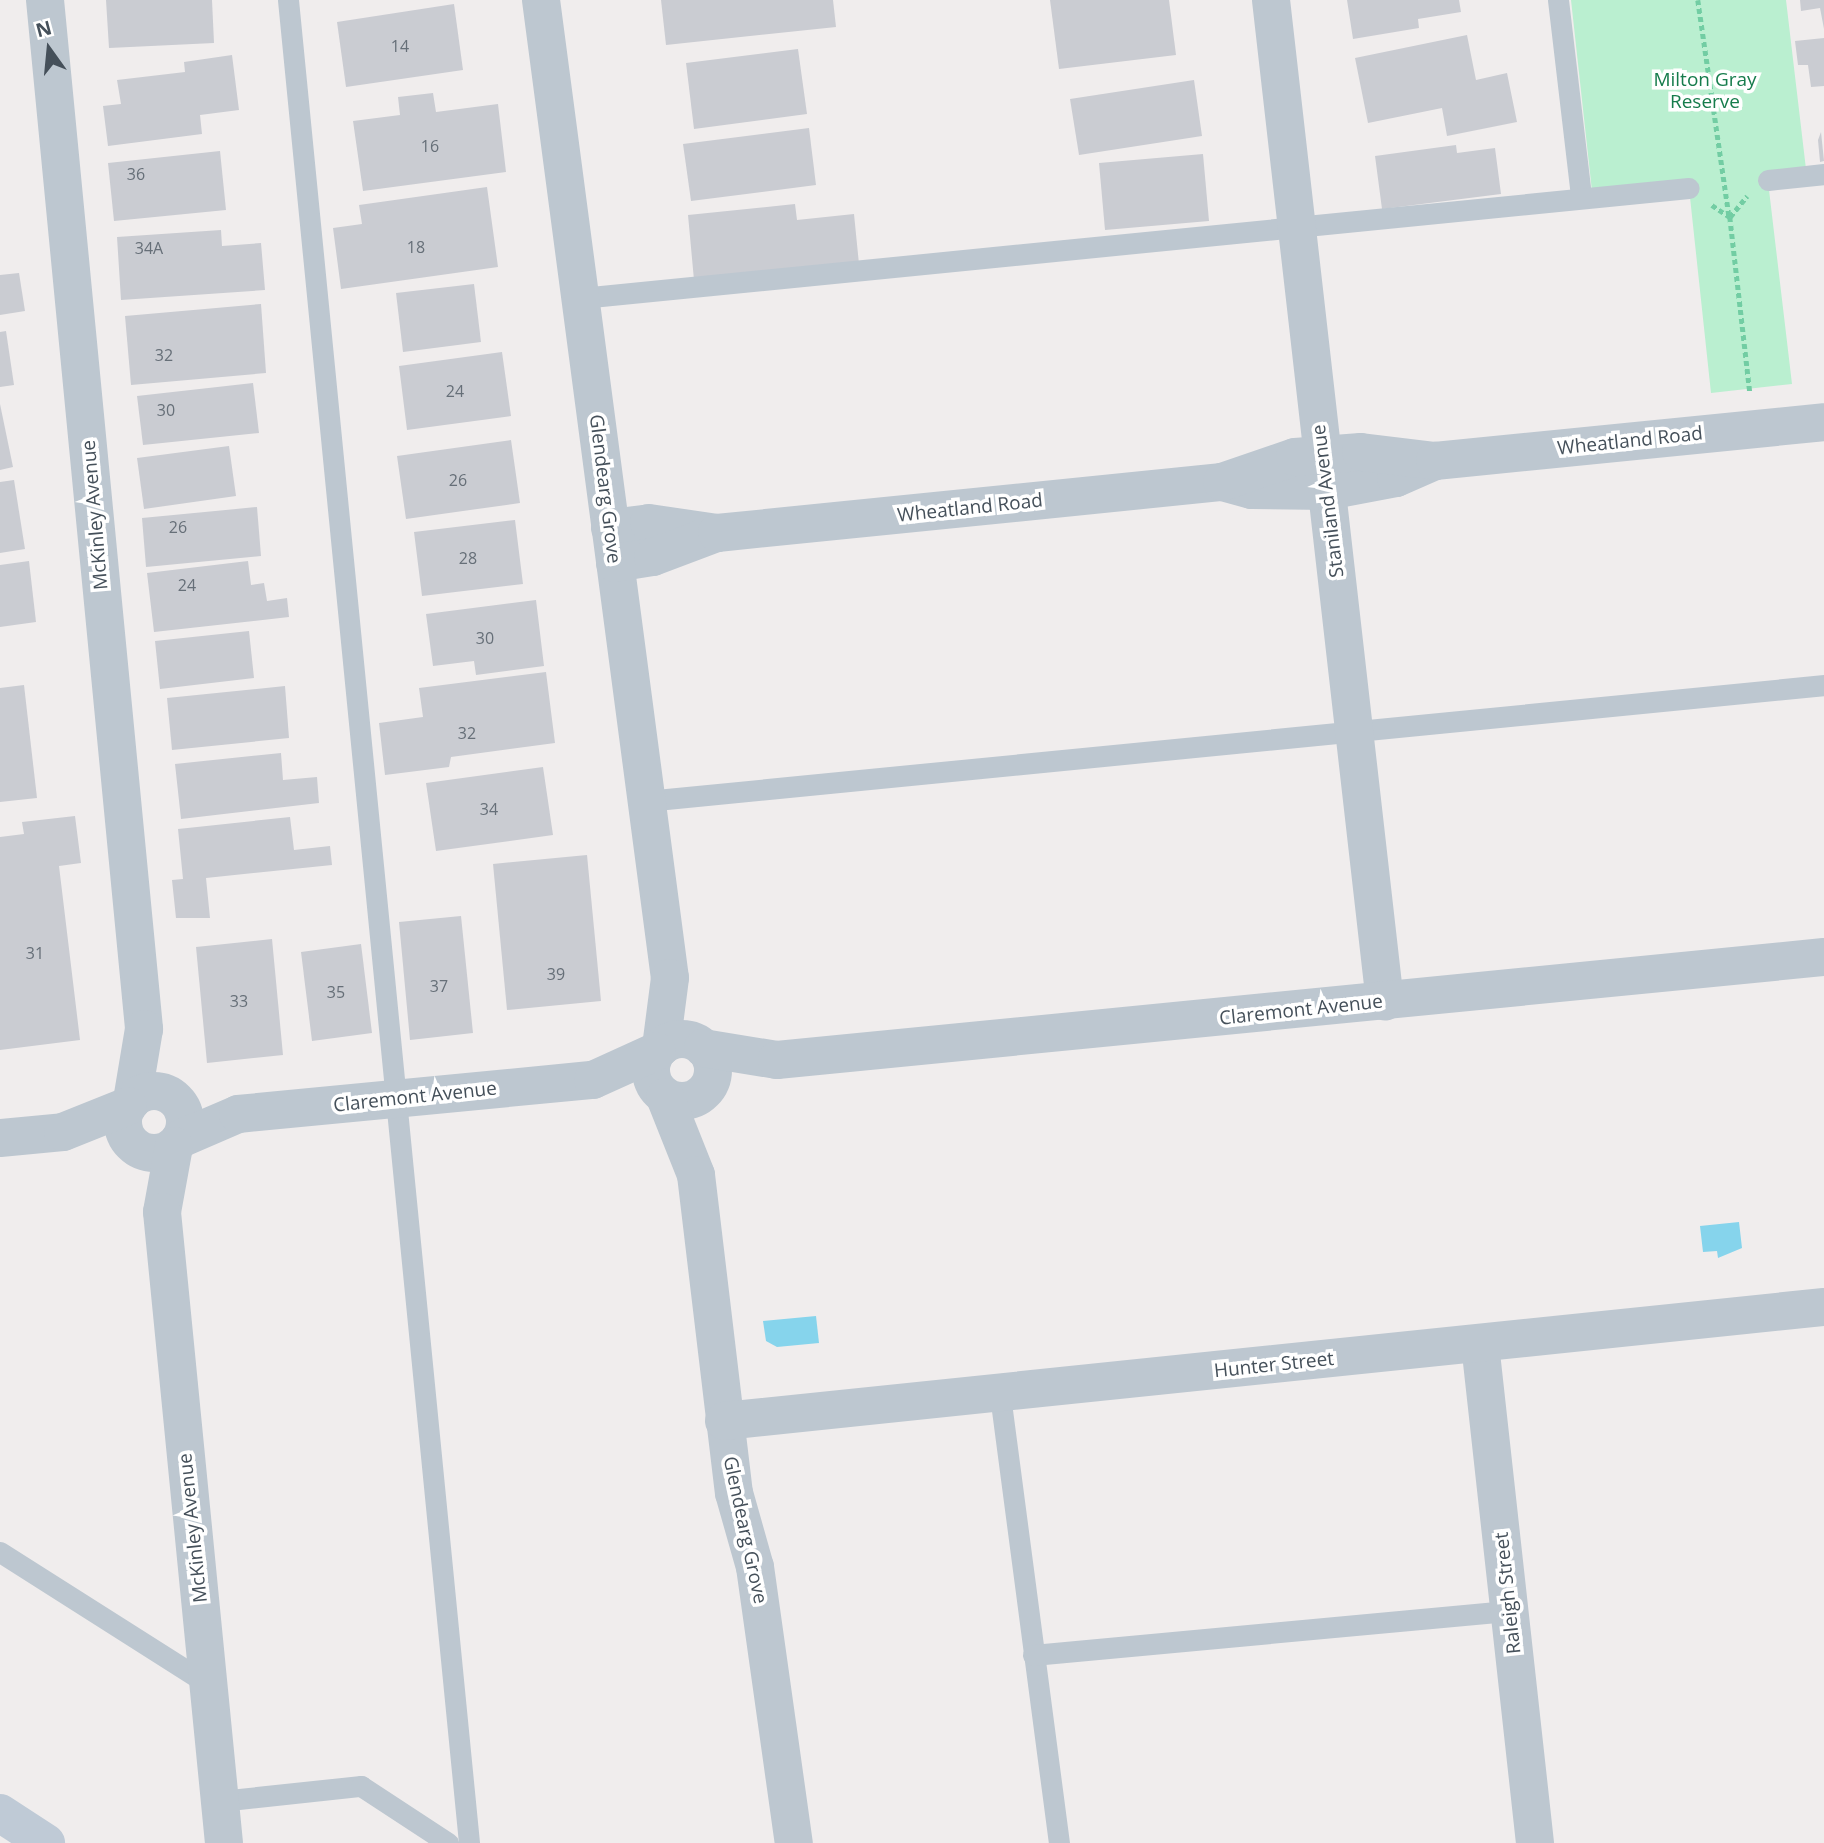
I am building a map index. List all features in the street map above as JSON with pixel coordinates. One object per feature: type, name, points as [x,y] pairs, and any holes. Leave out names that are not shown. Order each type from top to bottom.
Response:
[{"type":"street","name":"McKinley Avenue","points":[[46,0],[144,1029],[130,1103]]},
{"type":"street","name":"Glendearg Grove","points":[[541,0],[670,978],[689,1061],[696,1175],[724,1421],[734,1493],[755,1567],[794,1843]]},
{"type":"street","name":"Staniland Avenue","points":[[1271,0],[1385,1002]]},
{"type":"street","name":"Wheatland Road","points":[[612,545],[649,523],[718,533],[1222,482],[1252,467],[1325,472],[1394,454],[1435,461],[1824,422]]},
{"type":"street","name":"Claremont Avenue","points":[[177,1143],[238,1114],[593,1080],[689,1061],[777,1060],[1824,957]]},
{"type":"street","name":"McKinley Avenue","points":[[144,1029],[173,1099]]},
{"type":"street","name":"Claremont Avenue","points":[[593,1080],[618,1090],[662,1094],[686,1101],[689,1061]]},
{"type":"street","points":[[0,1138],[63,1132],[150,1092],[173,1099],[185,1124],[177,1143],[154,1153],[133,1145],[86,1142],[63,1132]]},
{"type":"street","name":"Glendearg Grove","points":[[662,1094],[696,1175]]},
{"type":"street","name":"Claremont Avenue","points":[[173,1099],[217,1104],[238,1114]]},
{"type":"street","points":[[130,1103],[123,1126],[133,1145]]},
{"type":"street","name":"McKinley Avenue","points":[[177,1143],[162,1212],[224,1843]]},
{"type":"street","name":"McKinley Avenue","points":[[133,1145],[162,1212]]},
{"type":"street","name":"Hunter Street","points":[[724,1421],[1000,1395],[1824,1307]]},
{"type":"street","name":"Raleigh Street","points":[[1480,1344],[1535,1843]]},
{"type":"street","points":[[0,1813],[46,1843]]},
{"type":"lane","points":[[288,0],[469,1843]]},
{"type":"lane","points":[[1558,0],[1581,197]]},
{"type":"lane","points":[[1768,180],[1824,174]]},
{"type":"lane","points":[[581,298],[1689,188]]},
{"type":"lane","points":[[646,801],[1824,685]]},
{"type":"lane","points":[[1000,1395],[1059,1843]]},
{"type":"lane","points":[[0,1552],[208,1684]]},
{"type":"lane","points":[[1033,1655],[1510,1611]]},
{"type":"lane","points":[[220,1801],[361,1786],[448,1843]]},
{"type":"path","points":[[1698,0],[1730,217],[1750,393]]},
{"type":"path","points":[[1689,188],[1702,190],[1730,217]]},
{"type":"green space","name":"Milton Gray Reserve","points":[[1571,0],[1786,0],[1806,169],[1767,173],[1792,384],[1711,393],[1689,188],[1592,191]]},
{"type":"water","points":[[1739,1222],[1742,1248],[1718,1258],[1717,1251],[1703,1252],[1700,1226]]},
{"type":"water","points":[[816,1316],[819,1343],[777,1347],[766,1341],[763,1321]]},
{"type":"building","points":[[106,0],[212,0],[214,43],[109,48]]},
{"type":"building","points":[[661,0],[833,0],[836,27],[666,45]]},
{"type":"building","points":[[1050,0],[1169,0],[1176,55],[1059,69]]},
{"type":"building","points":[[1347,0],[1459,0],[1461,12],[1418,19],[1419,28],[1353,39]]},
{"type":"building","points":[[1800,0],[1824,0],[1824,29],[1820,8],[1801,11]]},
{"type":"building","points":[[454,4],[463,70],[346,87],[337,22]]},
{"type":"building","points":[[1467,35],[1476,80],[1507,73],[1517,122],[1447,136],[1442,108],[1368,123],[1355,58]]},
{"type":"building","points":[[1824,38],[1824,86],[1811,87],[1808,65],[1798,65],[1795,41]]},
{"type":"building","points":[[798,49],[807,114],[694,129],[686,63]]},
{"type":"building","points":[[232,55],[239,110],[200,115],[202,134],[108,146],[103,106],[121,104],[117,80],[185,72],[184,62]]},
{"type":"building","points":[[1194,80],[1202,136],[1079,155],[1070,99]]},
{"type":"building","points":[[433,93],[436,112],[498,104],[506,172],[363,191],[353,121],[400,115],[398,97]]},
{"type":"building","points":[[809,128],[816,185],[691,201],[683,144]]},
{"type":"building","points":[[1821,132],[1824,161],[1820,162],[1818,140]]},
{"type":"building","points":[[1456,145],[1457,153],[1495,148],[1501,194],[1382,209],[1375,156]]},
{"type":"building","points":[[220,151],[226,210],[114,221],[108,163]]},
{"type":"building","points":[[1203,154],[1209,221],[1105,230],[1099,163]]},
{"type":"building","points":[[487,187],[498,267],[341,289],[333,228],[362,224],[359,205]]},
{"type":"building","points":[[795,204],[797,220],[854,214],[859,264],[694,280],[688,215]]},
{"type":"building","points":[[221,230],[222,246],[261,243],[265,290],[121,300],[117,237]]},
{"type":"building","points":[[19,273],[25,311],[0,315],[0,275]]},
{"type":"building","points":[[474,284],[481,342],[403,352],[396,293]]},
{"type":"building","points":[[261,304],[266,373],[131,385],[125,316]]},
{"type":"building","points":[[6,331],[14,385],[0,387],[0,332]]},
{"type":"building","points":[[502,352],[511,416],[407,430],[399,366]]},
{"type":"building","points":[[253,383],[259,433],[143,445],[137,396]]},
{"type":"building","points":[[0,404],[13,467],[0,470]]},
{"type":"building","points":[[511,440],[520,503],[406,519],[397,456]]},
{"type":"building","points":[[229,446],[236,496],[144,509],[137,458]]},
{"type":"building","points":[[14,480],[25,549],[0,553],[0,482]]},
{"type":"building","points":[[257,507],[261,556],[146,567],[142,518]]},
{"type":"building","points":[[515,520],[523,584],[422,596],[414,532]]},
{"type":"building","points":[[29,561],[36,622],[0,627],[0,565]]},
{"type":"building","points":[[248,561],[251,585],[264,583],[267,601],[287,598],[289,617],[154,632],[147,573]]},
{"type":"building","points":[[536,600],[544,666],[476,675],[474,661],[433,666],[426,614]]},
{"type":"building","points":[[249,631],[254,678],[160,689],[155,641]]},
{"type":"building","points":[[546,672],[555,743],[451,757],[449,767],[385,775],[379,723],[423,717],[419,688]]},
{"type":"building","points":[[24,685],[37,798],[0,802],[0,688]]},
{"type":"building","points":[[285,686],[289,738],[172,750],[167,698]]},
{"type":"building","points":[[281,753],[283,780],[317,777],[319,803],[181,819],[175,764]]},
{"type":"building","points":[[543,767],[553,835],[436,851],[426,783]]},
{"type":"building","points":[[75,816],[81,863],[59,866],[80,1040],[0,1050],[0,837],[24,834],[22,822]]},
{"type":"building","points":[[290,817],[294,850],[330,846],[332,865],[206,878],[210,918],[176,918],[172,880],[183,879],[178,829]]},
{"type":"building","points":[[587,855],[601,1001],[507,1010],[493,864]]},
{"type":"building","points":[[461,916],[473,1033],[410,1040],[399,922]]},
{"type":"building","points":[[272,939],[283,1055],[207,1063],[196,947]]},
{"type":"building","points":[[361,944],[372,1033],[312,1041],[301,952]]}]
